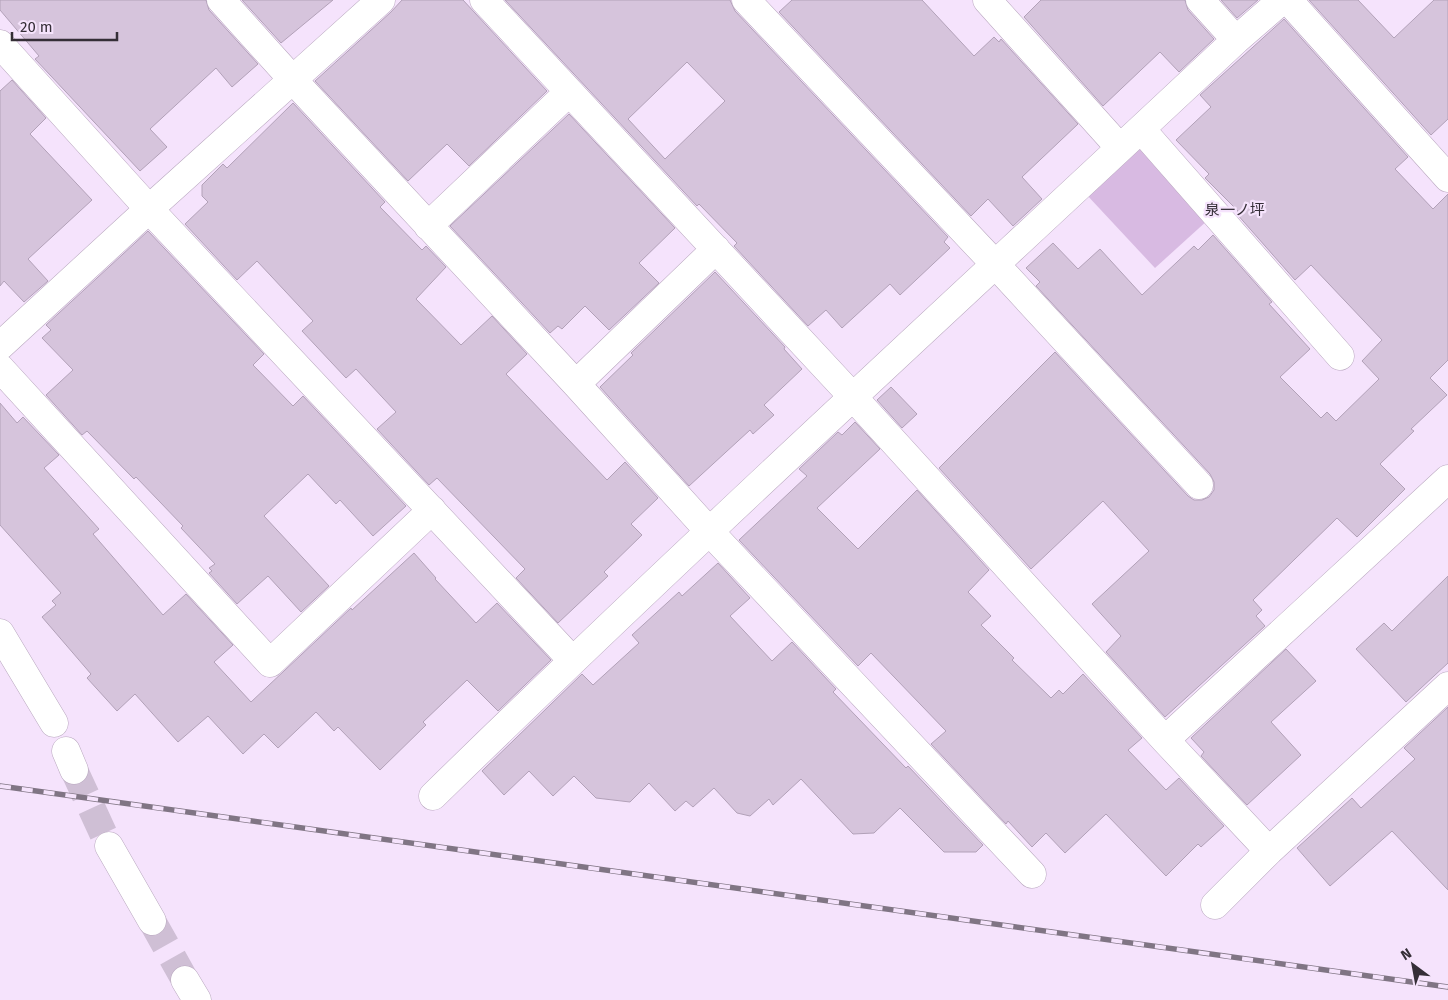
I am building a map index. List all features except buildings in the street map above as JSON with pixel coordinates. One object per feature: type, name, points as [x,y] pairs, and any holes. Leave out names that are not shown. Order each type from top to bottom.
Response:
[{"type":"street","points":[[221,0],[576,384],[709,531],[1032,874]]},
{"type":"street","points":[[0,346],[148,209],[381,0]]},
{"type":"street","points":[[484,0],[853,397],[1269,852]]},
{"type":"street","points":[[987,0],[1120,148]]},
{"type":"street","points":[[1200,0],[1236,40]]},
{"type":"street","points":[[433,796],[572,660],[709,531],[1236,40],[1282,0]]},
{"type":"street","points":[[1288,0],[1448,178]]},
{"type":"street","points":[[757,4],[1199,485]]},
{"type":"street","points":[[0,44],[148,209],[572,660]]},
{"type":"street","points":[[428,226],[569,92]]},
{"type":"street","points":[[1141,129],[1340,356]]},
{"type":"street","points":[[576,384],[716,249]]},
{"type":"street","points":[[0,368],[270,663],[432,510]]},
{"type":"street","points":[[1165,740],[1448,479]]},
{"type":"street","points":[[0,633],[54,723]]},
{"type":"street","points":[[1215,905],[1269,852],[1448,686]]},
{"type":"street","points":[[109,846],[152,921]]},
{"type":"shaded area","points":[[1139,144],[1209,219],[1155,268],[1086,194]]},
{"type":"tunnel","points":[[74,770],[109,846]]},
{"type":"tunnel","points":[[152,921],[185,980]]},
{"type":"railway","points":[[0,786],[1448,987]]},
{"type":"district","name":"泉一ノ坪","points":[[1235,210]]}]
